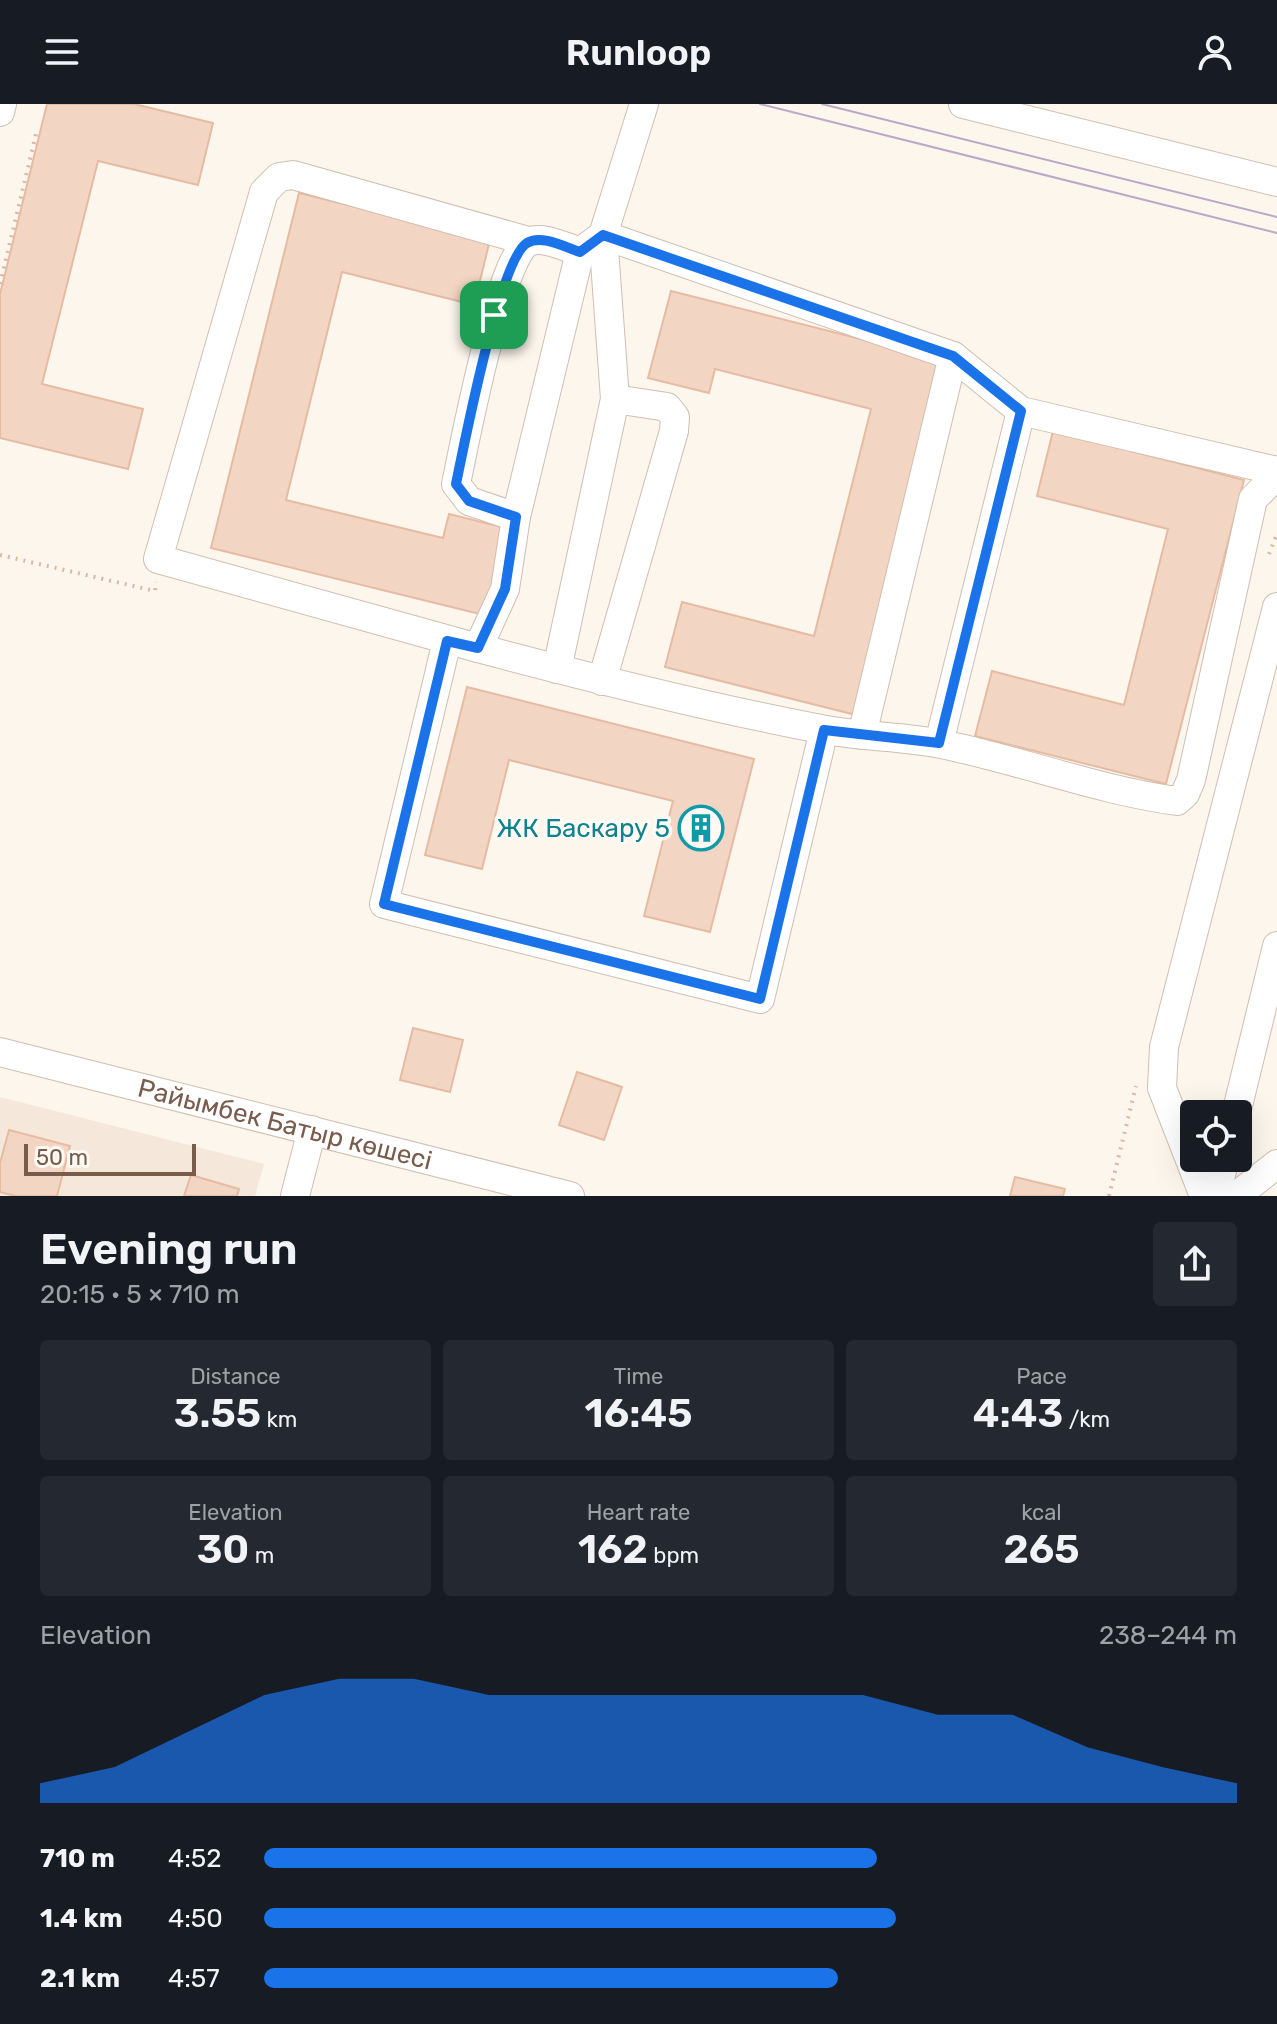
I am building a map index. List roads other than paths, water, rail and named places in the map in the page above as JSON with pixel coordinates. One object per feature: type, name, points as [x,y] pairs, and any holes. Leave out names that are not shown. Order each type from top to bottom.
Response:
[{"type":"street","points":[[0,112],[2,104]]},
{"type":"street","points":[[557,669],[615,399],[603,235],[644,104]]},
{"type":"street","points":[[963,104],[1277,182]]},
{"type":"street","points":[[1217,167],[1277,160]]},
{"type":"street","points":[[580,252],[543,240],[528,241],[293,175],[279,177],[264,192],[158,559],[447,641],[602,681],[824,730],[939,743],[1106,787],[1177,801],[1185,794],[1191,780],[1253,499],[1277,473],[1021,411],[953,356],[603,235]]},
{"type":"street","points":[[478,648],[505,589],[516,517],[580,252],[603,235]]},
{"type":"street","points":[[516,517],[469,501],[456,484],[494,315],[516,253],[528,241]]},
{"type":"street","points":[[862,735],[953,356]]},
{"type":"street","points":[[602,681],[674,431],[675,417],[667,407],[615,399]]},
{"type":"street","points":[[939,743],[1021,411]]},
{"type":"street","points":[[1204,1196],[1162,1088],[1164,1047],[1277,607]]},
{"type":"street","points":[[447,641],[384,904],[760,999],[824,730]]},
{"type":"street","points":[[1216,659],[1260,674]]},
{"type":"street","points":[[1239,1100],[1277,946]]},
{"type":"street","name":"Райымбек Батыр көшесі","points":[[0,1052],[570,1196]]},
{"type":"street","points":[[295,1196],[312,1130]]},
{"type":"street","points":[[1236,1196],[1277,1164]]},
{"type":"street","points":[[1216,1196],[1222,1172]]},
{"type":"tram line","points":[[760,104],[1277,233]]},
{"type":"tram line","points":[[822,104],[1277,217]]},
{"type":"place","name":"ЖК Баскару 5","points":[[701,828]]}]
